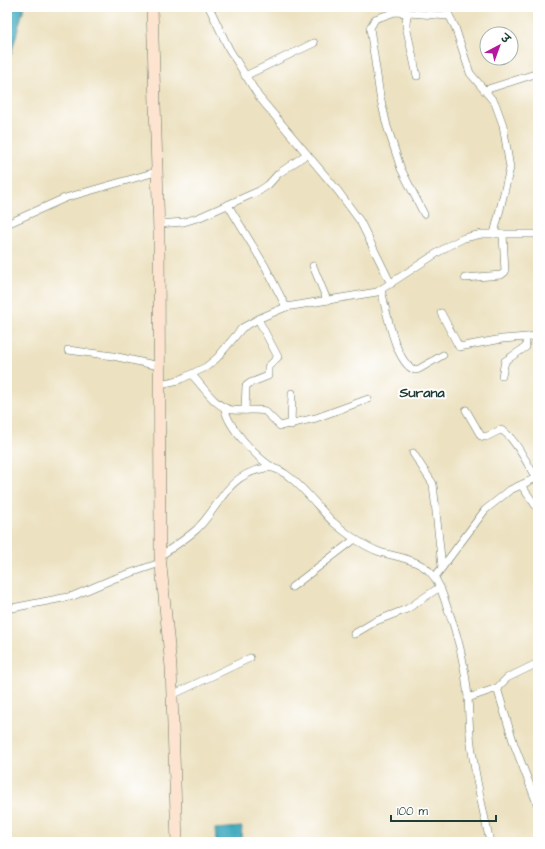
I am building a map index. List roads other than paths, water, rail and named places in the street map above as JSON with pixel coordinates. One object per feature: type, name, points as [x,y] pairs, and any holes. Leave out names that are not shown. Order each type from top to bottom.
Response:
[{"type":"street","points":[[152,7],[155,71],[158,224],[160,560],[172,695],[176,842]]},
{"type":"street","points":[[209,7],[229,49],[259,97],[338,191],[360,221],[391,284]]},
{"type":"street","points":[[445,7],[455,27],[470,73],[495,103],[500,114],[509,159],[509,178],[494,234]]},
{"type":"street","points":[[424,214],[402,169],[394,148],[380,96],[370,33],[375,19],[396,12],[449,16]]},
{"type":"street","points":[[407,12],[406,26],[416,76]]},
{"type":"street","points":[[246,76],[314,43]]},
{"type":"street","points":[[485,90],[538,73]]},
{"type":"street","points":[[158,224],[190,221],[228,205],[264,188],[278,174],[307,154]]},
{"type":"street","points":[[7,224],[65,198],[156,172]]},
{"type":"street","points":[[228,205],[265,266],[286,307]]},
{"type":"street","points":[[160,384],[192,375],[212,363],[242,328],[258,319],[286,307],[381,290],[455,242],[472,236],[494,234],[538,234]]},
{"type":"street","points":[[465,278],[501,275],[505,272],[503,234]]},
{"type":"street","points":[[313,266],[327,300]]},
{"type":"street","points":[[381,290],[393,336],[408,366],[415,370],[419,369],[443,355]]},
{"type":"street","points":[[441,313],[459,348],[502,339],[538,336]]},
{"type":"street","points":[[245,410],[246,386],[268,376],[268,367],[278,357],[258,319]]},
{"type":"street","points":[[502,376],[505,360],[526,346],[526,338]]},
{"type":"street","points":[[68,350],[113,356],[159,366]]},
{"type":"street","points":[[192,375],[214,399],[225,408],[265,411],[280,426],[291,425],[316,418],[368,398]]},
{"type":"street","points":[[291,425],[292,393]]},
{"type":"street","points":[[225,408],[227,415],[235,428],[254,453],[272,467],[288,474],[326,514],[355,539],[379,551],[419,564],[435,577],[451,615],[461,652],[468,698],[471,744],[476,777],[490,842]]},
{"type":"street","points":[[435,577],[485,510],[498,498],[537,478],[522,453],[506,432],[500,430],[486,437],[481,436],[466,410]]},
{"type":"street","points":[[413,453],[433,484],[442,567]]},
{"type":"street","points":[[7,610],[73,596],[160,560],[197,529],[222,494],[232,484],[248,473],[265,467],[272,467]]},
{"type":"street","points":[[521,485],[538,509]]},
{"type":"street","points":[[292,587],[355,539]]},
{"type":"street","points":[[354,634],[376,621],[412,606],[440,587]]},
{"type":"street","points":[[172,695],[250,658]]},
{"type":"street","points":[[468,698],[497,688],[507,678],[538,663]]},
{"type":"street","points":[[497,688],[514,744],[538,806]]},
{"type":"water","points":[[7,7],[24,7],[7,69]]},
{"type":"water","points":[[242,827],[241,838],[248,839],[249,842],[216,842],[215,829]]},
{"type":"district","name":"Surana","points":[[422,392]]}]
